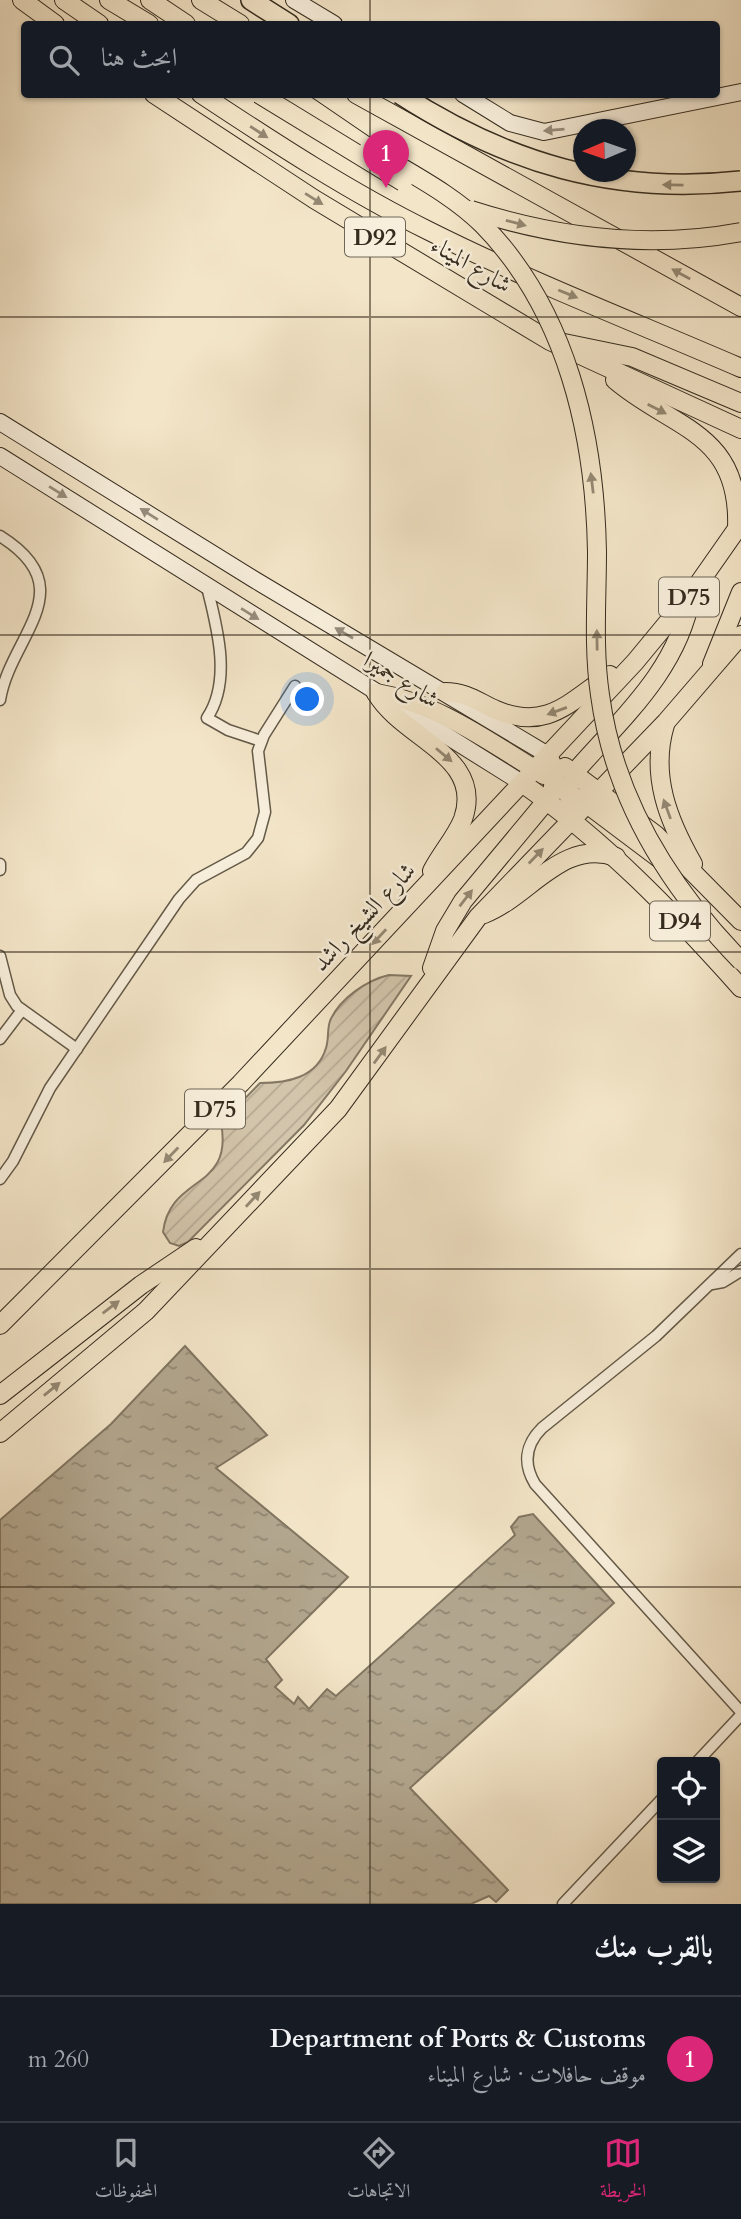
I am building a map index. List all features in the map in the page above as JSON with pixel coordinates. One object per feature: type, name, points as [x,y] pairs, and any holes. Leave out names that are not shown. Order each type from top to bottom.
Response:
[{"type":"highway","points":[[251,0],[284,21]]},
{"type":"highway","points":[[407,98],[474,137],[557,169],[640,183],[694,185],[741,181]]},
{"type":"main road","points":[[22,0],[51,21]]},
{"type":"main road","points":[[64,0],[95,21]]},
{"type":"main road","points":[[109,0],[144,21]]},
{"type":"main road","points":[[150,0],[182,21]]},
{"type":"main road","points":[[201,0],[235,21]]},
{"type":"main road","name":"شارع الميناء","points":[[160,98],[314,199],[550,341],[741,429]]},
{"type":"main road","points":[[207,98],[328,174],[426,230],[528,278],[741,368]]},
{"type":"main road","points":[[265,98],[382,171],[437,197],[493,217],[552,231],[611,239],[670,240],[741,232]]},
{"type":"main road","points":[[296,98],[466,209],[499,244],[526,280],[550,321],[566,361],[585,428],[597,551],[599,694],[617,769],[636,817],[660,862],[705,923],[741,961]]},
{"type":"main road","points":[[363,98],[741,307]]},
{"type":"main road","points":[[412,98],[444,145]]},
{"type":"main road","points":[[550,341],[592,346],[632,357],[741,403]]},
{"type":"main road","points":[[603,367],[629,392],[692,427],[715,448],[735,486],[739,526]]},
{"type":"main road","name":"شارع الشيخ راشد","points":[[0,1325],[136,1190],[426,887],[635,662],[692,593],[739,526]]},
{"type":"main road","points":[[709,674],[741,592]]},
{"type":"main road","points":[[429,982],[438,948],[453,916],[665,667],[683,632],[692,593]]},
{"type":"main road","name":"D75","points":[[0,1433],[145,1311],[338,1109],[386,1047],[429,982],[478,917],[666,722],[740,638]]},
{"type":"main road","points":[[445,692],[466,695],[508,714],[540,716],[568,707],[603,680],[635,662]]},
{"type":"main road","points":[[376,693],[409,700],[433,709],[561,786],[593,797],[676,871],[711,890]]},
{"type":"main road","points":[[376,693],[399,722],[451,760],[464,784],[463,818],[438,859],[426,887]]},
{"type":"main road","points":[[666,722],[659,768],[664,803],[686,851],[711,890]]},
{"type":"main road","points":[[548,755],[561,786]]},
{"type":"main road","name":"شارع جميرا","points":[[522,783],[561,786],[573,818],[616,858],[741,988]]},
{"type":"main road","points":[[478,917],[509,902],[565,859],[586,853],[616,858]]},
{"type":"main road","name":"D94","points":[[711,890],[741,921]]},
{"type":"main road","points":[[0,1395],[141,1285],[224,1230]]},
{"type":"street","points":[[294,0],[329,21]]},
{"type":"street","points":[[720,96],[741,92]]},
{"type":"street","points":[[469,98],[510,123],[544,132],[711,98]]},
{"type":"street","name":"شارع جميرا","points":[[0,422],[255,580],[548,755]]},
{"type":"street","name":"شارع جميرا","points":[[0,456],[522,783]]},
{"type":"street","points":[[0,536],[29,560],[37,577],[40,596],[36,620],[8,671],[0,700]]},
{"type":"street","points":[[207,587],[219,641],[219,680],[213,709],[207,719],[228,730],[261,741]]},
{"type":"street","points":[[0,1179],[13,1161],[44,1099],[179,899],[196,880],[246,853],[258,838],[265,812],[257,762],[261,741],[295,686]]},
{"type":"street","points":[[0,864],[0,870]]},
{"type":"street","points":[[0,956],[10,995],[22,1010],[77,1049]]},
{"type":"street","points":[[0,1039],[22,1010]]},
{"type":"street","points":[[701,1757],[741,1713],[535,1484],[527,1465],[529,1444],[542,1428],[656,1336],[741,1254]]},
{"type":"street","points":[[712,1284],[723,1282],[741,1271]]},
{"type":"street","points":[[563,1904],[657,1804]]},
{"type":"shaded area","points":[[389,975],[411,976],[346,1071],[304,1125],[188,1242],[179,1246],[170,1243],[163,1232],[168,1213],[177,1200],[210,1172],[218,1161],[223,1145],[221,1123],[260,1083],[300,1077],[316,1066],[326,1048],[330,1021],[340,1005],[363,986]]},
{"type":"water","points":[[185,1346],[267,1435],[216,1468],[348,1577],[266,1659],[282,1680],[275,1687],[294,1704],[298,1697],[309,1709],[327,1689],[336,1696],[515,1535],[511,1527],[519,1517],[533,1514],[614,1603],[410,1788],[508,1890],[496,1902],[489,1896],[471,1904],[0,1904],[0,1520],[111,1424]]},
{"type":"place","name":"Department of Ports & Customs","points":[[386,188]]}]
